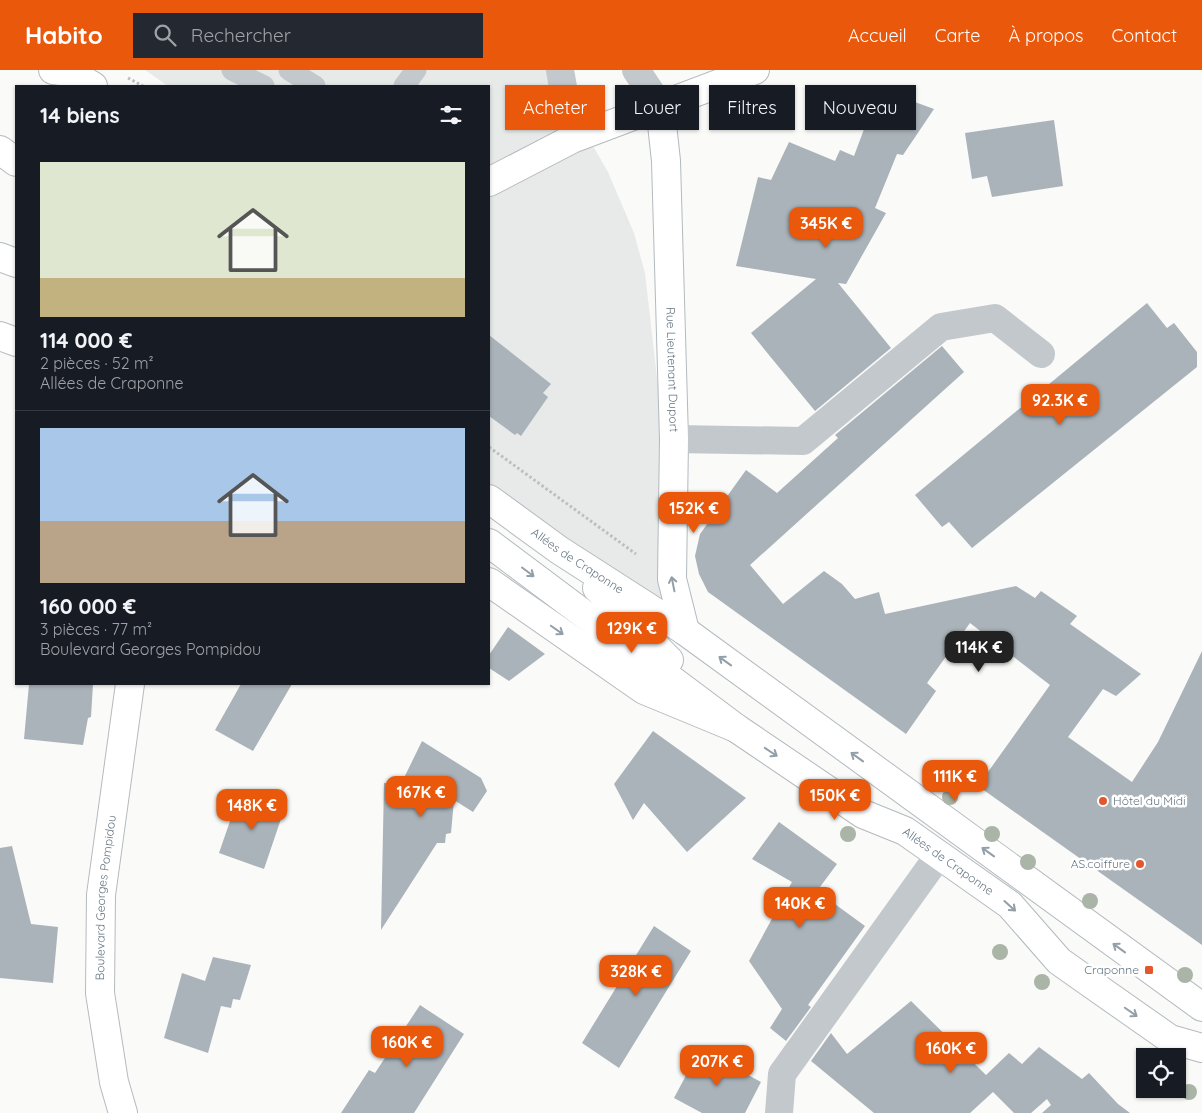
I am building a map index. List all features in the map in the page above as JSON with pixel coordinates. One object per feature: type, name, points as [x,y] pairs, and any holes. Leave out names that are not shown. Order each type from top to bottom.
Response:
[{"type":"main road","points":[[53,70],[69,72],[91,85]]},
{"type":"main road","points":[[699,91],[755,70]]},
{"type":"main road","points":[[490,181],[572,140],[615,123]]},
{"type":"main road","name":"Rue Lieutenant Duport","points":[[663,130],[666,161],[674,439],[672,579],[685,631]]},
{"type":"main road","points":[[0,150],[15,161]]},
{"type":"main road","points":[[0,257],[15,263]]},
{"type":"main road","points":[[0,336],[15,342]]},
{"type":"main road","name":"Allées de Craponne","points":[[490,500],[558,550],[685,631],[1202,1007]]},
{"type":"main road","name":"Allées de Craponne","points":[[490,544],[736,728],[863,814],[905,831],[1010,905],[1059,961],[1170,1039],[1202,1048]]},
{"type":"main road","points":[[558,550],[736,728]]},
{"type":"main road","points":[[490,583],[644,690],[736,728]]},
{"type":"main road","name":"Boulevard Georges Pompidou","points":[[123,1113],[114,1082],[100,993],[101,895],[130,685]]},
{"type":"street","points":[[560,70],[572,140]]},
{"type":"street","points":[[636,70],[646,85]]},
{"type":"street","points":[[674,439],[803,441],[941,327],[995,318],[1041,354]]},
{"type":"street","points":[[778,1113],[782,1074],[939,855]]},
{"type":"lane","points":[[232,70],[262,85]]},
{"type":"lane","points":[[289,70],[313,85]]},
{"type":"lane","points":[[405,85],[416,70]]},
{"type":"path","points":[[490,448],[672,579]]},
{"type":"shaded area","points":[[145,70],[549,70],[558,85],[505,85],[505,130],[584,130],[608,172],[634,233],[645,273],[664,439],[668,613],[490,485],[490,85],[167,85]]},
{"type":"building","points":[[916,102],[934,109],[903,155],[897,154],[875,208],[886,213],[846,284],[838,283],[891,348],[815,411],[751,333],[816,279],[736,266],[758,177],[771,180],[789,142],[835,161],[840,150],[854,156],[864,130],[916,130]]},
{"type":"building","points":[[1054,120],[1063,186],[992,197],[987,176],[972,179],[965,133]]},
{"type":"building","points":[[1147,303],[1167,328],[1174,323],[1197,352],[1197,367],[972,548],[949,522],[942,527],[915,495]]},
{"type":"building","points":[[490,336],[551,384],[543,393],[548,397],[521,436],[517,433],[515,435],[490,417]]},
{"type":"building","points":[[942,346],[964,372],[750,565],[783,604],[824,571],[842,584],[855,599],[879,592],[885,614],[1016,586],[1035,598],[1041,591],[1077,616],[1070,624],[1141,674],[1116,696],[1103,689],[1068,737],[1132,782],[1158,742],[1202,651],[1202,945],[978,786],[1050,685],[970,623],[927,683],[936,691],[906,734],[708,592],[699,574],[695,556],[700,534],[746,470],[777,493],[838,438],[835,435]]},
{"type":"building","points":[[508,627],[545,654],[509,681],[490,669],[490,654]]},
{"type":"building","points":[[29,685],[93,685],[91,717],[88,718],[83,745],[24,739]]},
{"type":"building","points":[[240,685],[291,685],[253,751],[215,730]]},
{"type":"building","points":[[653,731],[746,798],[687,852],[644,803],[633,820],[614,784]]},
{"type":"building","points":[[422,741],[481,778],[487,791],[473,812],[454,800],[451,833],[446,834],[445,843],[437,843],[381,930],[384,783],[401,784]]},
{"type":"building","points":[[240,792],[284,810],[264,869],[219,853]]},
{"type":"building","points":[[779,822],[837,864],[817,891],[865,926],[808,1005],[811,1007],[786,1041],[770,1028],[782,1009],[749,961],[792,882],[752,859]]},
{"type":"building","points":[[12,846],[31,924],[58,927],[53,983],[0,978],[0,848]]},
{"type":"building","points":[[654,926],[691,951],[619,1068],[582,1043]]},
{"type":"building","points":[[213,957],[251,965],[240,1000],[233,999],[231,1008],[221,1006],[208,1053],[164,1038],[182,973],[205,981]]},
{"type":"building","points":[[911,1001],[986,1075],[1009,1053],[1022,1064],[1039,1047],[1082,1079],[1089,1073],[1118,1104],[1130,1113],[1042,1113],[1051,1105],[1047,1099],[1031,1113],[1014,1113],[993,1092],[970,1113],[874,1113],[811,1061],[831,1033],[847,1054]]},
{"type":"building","points":[[420,1005],[464,1034],[414,1113],[341,1113],[369,1070],[375,1073]]},
{"type":"building","points":[[700,1049],[761,1082],[745,1113],[702,1113],[674,1098]]},
{"type":"place","name":"Hôtel du Midi","points":[[1103,801]]},
{"type":"place","name":"AS.coiffure","points":[[1140,864]]},
{"type":"place","name":"Craponne","points":[[1149,970]]}]
